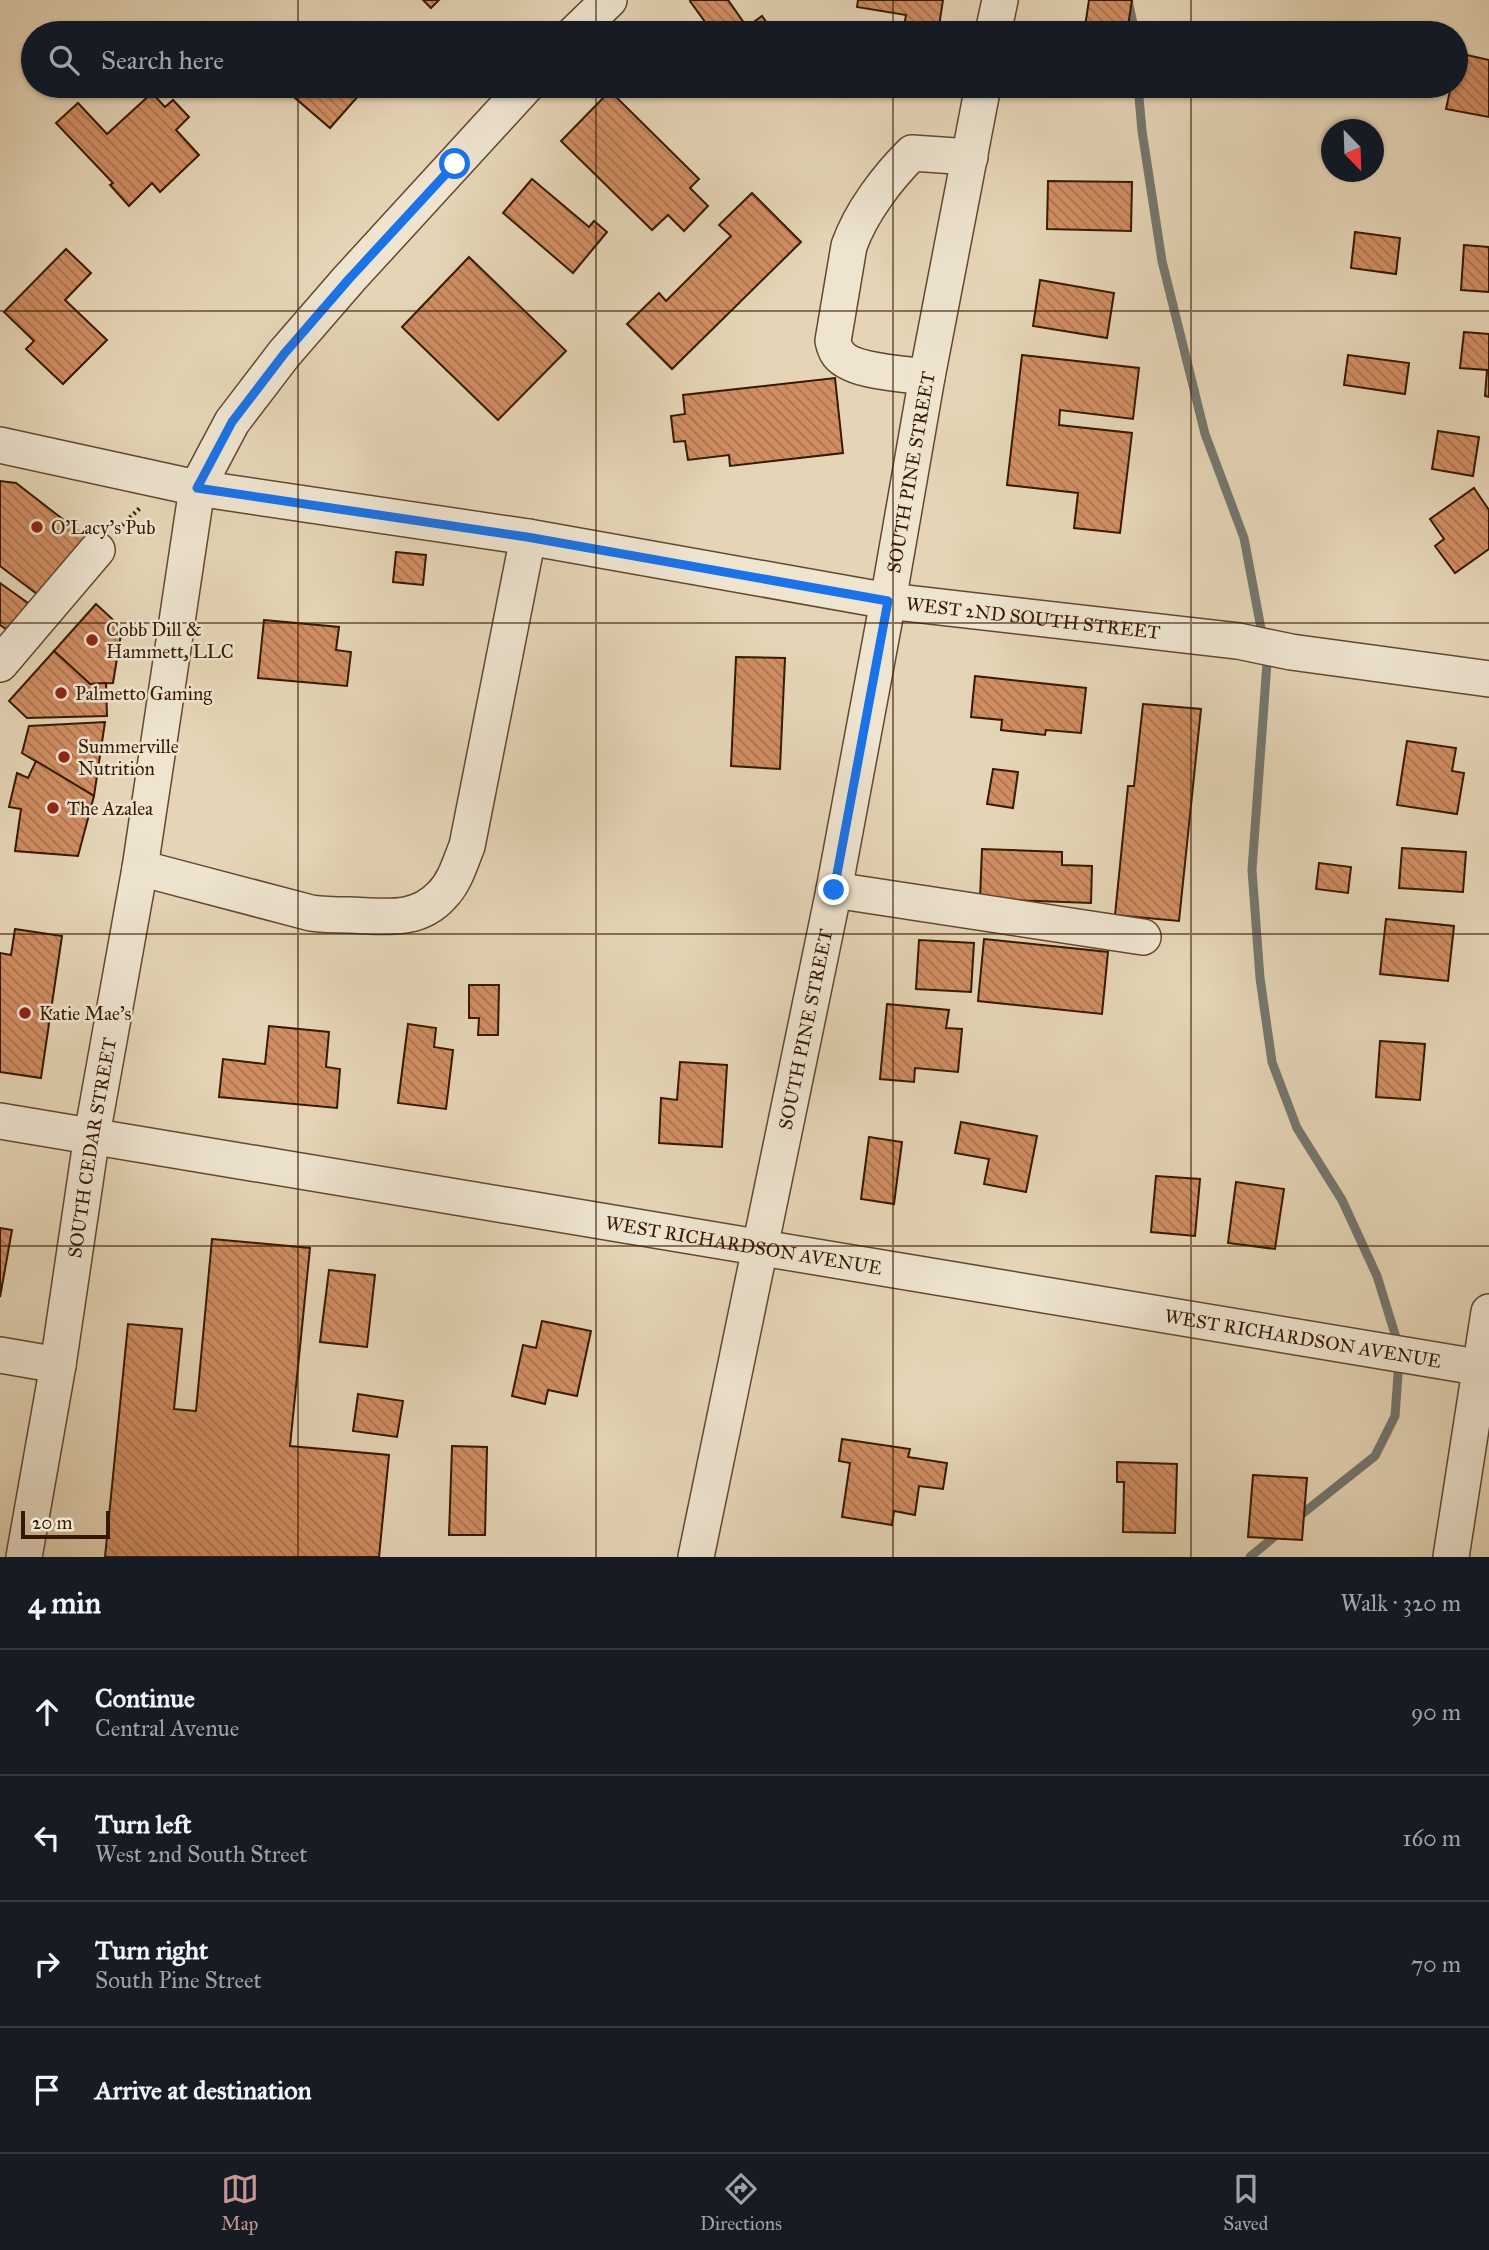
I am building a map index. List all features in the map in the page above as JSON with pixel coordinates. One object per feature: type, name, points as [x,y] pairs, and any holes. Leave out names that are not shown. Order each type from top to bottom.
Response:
[{"type":"street","points":[[587,21],[609,0]]},
{"type":"street","points":[[996,21],[1000,0]]},
{"type":"street","name":"SOUTH CEDAR STREET","points":[[24,1557],[58,1365],[92,1135],[140,868],[181,485],[284,354],[515,98]]},
{"type":"street","name":"SOUTH PINE STREET","points":[[696,1557],[834,890],[888,601],[926,377],[982,98]]},
{"type":"street","points":[[926,377],[866,368],[844,360],[836,352],[833,341],[849,246],[855,231],[884,186],[912,153],[970,157]]},
{"type":"street","name":"WEST 2ND SOUTH STREET","points":[[0,445],[181,485],[527,537],[888,601],[1238,641],[1291,652],[1489,679]]},
{"type":"street","points":[[140,868],[330,916],[382,918],[412,915],[441,897],[453,881],[467,846],[527,537]]},
{"type":"street","points":[[0,664],[97,550]]},
{"type":"street","points":[[834,890],[1143,937]]},
{"type":"street","name":"WEST RICHARDSON AVENUE","points":[[0,1121],[1485,1368]]},
{"type":"street","points":[[1451,1557],[1485,1368],[1489,1312]]},
{"type":"street","points":[[0,1355],[58,1365]]},
{"type":"path","points":[[97,550],[181,485]]},
{"type":"building","points":[[423,0],[439,0],[431,8]]},
{"type":"building","points":[[728,0],[743,21],[704,21],[690,1]]},
{"type":"building","points":[[858,0],[943,0],[940,21],[905,21],[906,15],[857,7]]},
{"type":"building","points":[[1089,0],[1132,0],[1129,21],[1086,21]]},
{"type":"building","points":[[1468,55],[1489,60],[1489,117],[1446,109],[1448,98],[1468,98]]},
{"type":"building","points":[[147,98],[157,98],[165,107],[173,100],[189,117],[176,130],[199,155],[160,192],[152,183],[129,206],[110,185],[113,183],[56,123],[78,103],[107,134]]},
{"type":"building","points":[[295,98],[356,98],[330,128]]},
{"type":"building","points":[[603,98],[617,98],[699,179],[690,188],[708,206],[684,231],[668,215],[652,230],[561,141]]},
{"type":"building","points":[[532,179],[589,227],[594,221],[607,232],[573,273],[503,213]]},
{"type":"building","points":[[1048,181],[1132,182],[1131,231],[1047,229]]},
{"type":"building","points":[[752,193],[801,242],[672,369],[627,324],[659,293],[666,301],[731,236],[719,225]]},
{"type":"building","points":[[1355,232],[1400,238],[1396,274],[1351,268]]},
{"type":"building","points":[[1464,245],[1489,247],[1489,292],[1461,290]]},
{"type":"building","points":[[66,249],[91,273],[65,300],[107,340],[63,384],[26,349],[34,341],[4,312]]},
{"type":"building","points":[[469,257],[566,351],[498,420],[402,327]]},
{"type":"building","points":[[1040,280],[1114,293],[1107,338],[1033,326]]},
{"type":"building","points":[[1464,332],[1489,334],[1489,397],[1485,396],[1487,370],[1460,368]]},
{"type":"building","points":[[1022,355],[1139,368],[1133,419],[1060,410],[1059,425],[1132,433],[1120,533],[1074,528],[1078,493],[1007,485]]},
{"type":"building","points":[[1348,355],[1409,363],[1405,394],[1344,385]]},
{"type":"building","points":[[835,378],[843,453],[730,466],[729,455],[688,460],[685,441],[674,442],[671,416],[685,414],[683,395]]},
{"type":"building","points":[[1438,431],[1479,437],[1473,476],[1432,469]]},
{"type":"building","name":"O'Lacy's Pub","points":[[0,481],[16,483],[91,541],[45,600],[0,566]]},
{"type":"building","points":[[1474,488],[1489,510],[1489,549],[1455,573],[1435,546],[1444,539],[1430,519]]},
{"type":"building","points":[[396,552],[426,555],[423,585],[393,582]]},
{"type":"building","points":[[0,583],[28,603],[9,631],[0,625]]},
{"type":"building","name":"Cobb Dill & Hammett, LLC","points":[[96,604],[122,628],[113,683],[90,684],[54,651]]},
{"type":"building","points":[[264,620],[339,627],[336,650],[351,652],[347,686],[258,678]]},
{"type":"building","name":"Palmetto Gaming","points":[[54,651],[90,684],[106,683],[107,716],[27,718],[9,701]]},
{"type":"building","points":[[736,657],[785,658],[780,769],[731,766]]},
{"type":"building","points":[[975,676],[1086,688],[1081,733],[1046,730],[1045,735],[1001,730],[1002,720],[971,717]]},
{"type":"building","points":[[1143,704],[1201,709],[1179,921],[1115,915],[1128,786],[1134,786]]},
{"type":"building","name":"Summerville Nutrition","points":[[105,722],[94,796],[22,753],[29,726]]},
{"type":"building","points":[[1407,741],[1456,748],[1452,771],[1464,773],[1457,814],[1397,805]]},
{"type":"building","name":"The Azalea","points":[[36,761],[94,796],[78,856],[15,851],[21,809],[9,807],[17,773],[28,778]]},
{"type":"building","points":[[993,769],[1018,772],[1013,808],[987,804]]},
{"type":"building","points":[[1402,848],[1466,852],[1463,892],[1399,888]]},
{"type":"building","points":[[982,849],[1062,852],[1062,865],[1092,866],[1091,903],[980,899]]},
{"type":"building","points":[[1319,863],[1351,867],[1348,893],[1316,889]]},
{"type":"building","points":[[1386,919],[1454,926],[1448,981],[1380,974]]},
{"type":"building","name":"Katie Mae's","points":[[15,929],[62,936],[41,1078],[0,1072],[0,953],[11,955]]},
{"type":"building","points":[[984,939],[1108,952],[1102,1014],[978,1001]]},
{"type":"building","points":[[919,940],[974,943],[971,992],[916,989]]},
{"type":"building","points":[[469,985],[499,985],[498,1035],[478,1035],[479,1018],[469,1018]]},
{"type":"building","points":[[887,1004],[949,1010],[946,1028],[962,1029],[958,1072],[915,1068],[914,1082],[880,1079]]},
{"type":"building","points":[[408,1024],[436,1028],[434,1047],[453,1050],[446,1109],[398,1103]]},
{"type":"building","points":[[269,1026],[329,1032],[326,1067],[340,1069],[337,1108],[219,1097],[223,1059],[265,1064]]},
{"type":"building","points":[[1380,1041],[1425,1044],[1420,1100],[1376,1097]]},
{"type":"building","points":[[680,1062],[727,1065],[722,1147],[659,1143],[661,1098],[677,1100]]},
{"type":"building","points":[[961,1122],[1037,1136],[1026,1192],[984,1184],[989,1159],[955,1153]]},
{"type":"building","points":[[869,1137],[902,1142],[894,1204],[861,1199]]},
{"type":"building","points":[[1156,1176],[1200,1179],[1195,1236],[1151,1232]]},
{"type":"building","points":[[1236,1182],[1284,1189],[1275,1249],[1228,1243]]},
{"type":"building","points":[[0,1228],[12,1230],[0,1297]]},
{"type":"building","points":[[212,1239],[310,1248],[290,1446],[389,1455],[379,1557],[105,1557],[128,1324],[182,1329],[174,1409],[196,1411]]},
{"type":"building","points":[[329,1270],[375,1275],[367,1347],[320,1342]]},
{"type":"building","points":[[542,1321],[591,1331],[577,1396],[548,1390],[545,1404],[512,1396],[523,1345],[536,1348]]},
{"type":"building","points":[[358,1394],[403,1401],[397,1437],[353,1431]]},
{"type":"building","points":[[842,1439],[910,1449],[908,1457],[947,1463],[943,1489],[919,1486],[915,1515],[894,1511],[892,1525],[842,1517],[850,1463],[839,1461]]},
{"type":"building","points":[[452,1446],[487,1447],[485,1535],[449,1535]]},
{"type":"building","points":[[1117,1462],[1177,1464],[1175,1533],[1123,1532],[1124,1482],[1117,1482]]},
{"type":"building","points":[[1253,1475],[1307,1478],[1302,1540],[1248,1537]]},
{"type":"waterway","points":[[1128,0],[1132,21]]},
{"type":"waterway","points":[[1139,98],[1162,261],[1205,434],[1244,538],[1263,639]]},
{"type":"waterway","points":[[1266,653],[1252,870],[1260,978],[1272,1062],[1297,1128],[1342,1200],[1377,1276],[1399,1347]]},
{"type":"waterway","points":[[1297,1518],[1375,1456],[1395,1416],[1399,1361]]},
{"type":"waterway","points":[[1250,1557],[1281,1531]]},
{"type":"place","name":"O'Lacy's Pub","points":[[37,527]]},
{"type":"place","name":"Cobb Dill & Hammett, LLC","points":[[92,640]]},
{"type":"place","name":"Palmetto Gaming","points":[[61,693]]},
{"type":"place","name":"Summerville Nutrition","points":[[64,757]]},
{"type":"place","name":"The Azalea","points":[[53,808]]},
{"type":"place","name":"Katie Mae's","points":[[25,1013]]},
{"type":"route","points":[[455,164],[284,354],[232,422],[197,488],[527,537],[888,601],[834,890]]}]
